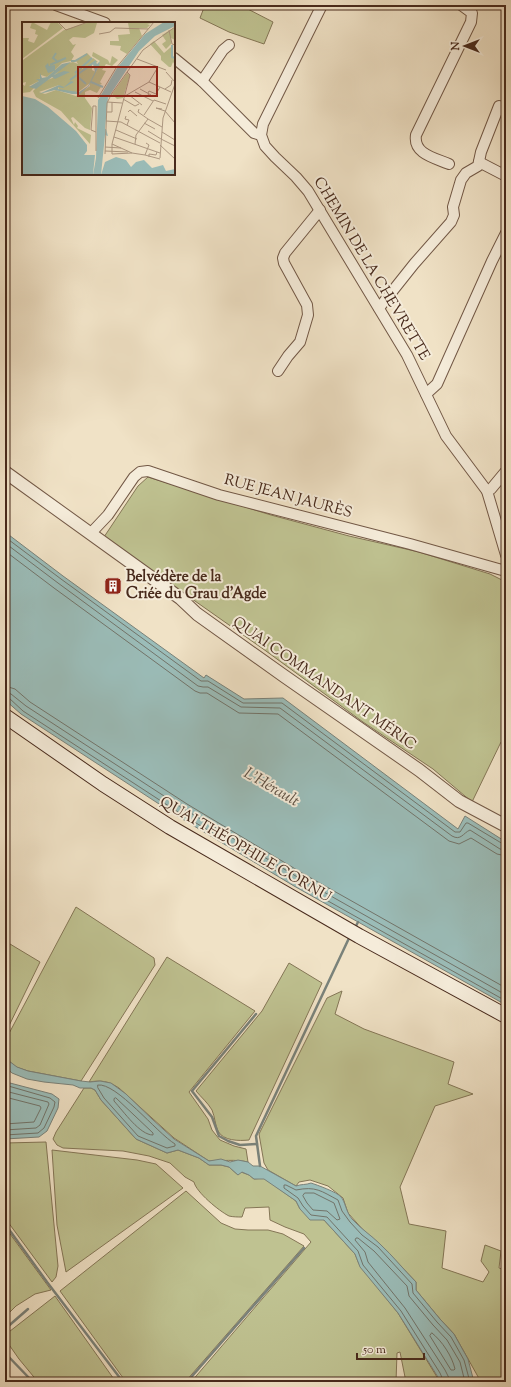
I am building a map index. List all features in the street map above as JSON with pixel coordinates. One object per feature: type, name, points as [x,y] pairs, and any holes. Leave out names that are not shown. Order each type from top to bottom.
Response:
[{"type":"main road","name":"QUAI THÉOPHILE CORNU","points":[[5,716],[103,784],[170,827],[356,934],[476,1001],[506,1016]]},
{"type":"main road","name":"QUAI THÉOPHILE CORNU","points":[[476,1001],[495,1018],[506,1024]]},
{"type":"street","points":[[56,5],[102,22]]},
{"type":"street","points":[[175,59],[202,81],[254,133],[261,135],[263,124],[322,5]]},
{"type":"street","points":[[449,164],[421,152],[415,141],[416,135],[471,22],[472,13],[461,5]]},
{"type":"street","points":[[202,81],[223,50],[229,45]]},
{"type":"street","points":[[379,308],[414,264],[451,222],[454,215],[454,200],[461,180],[466,173],[478,166],[481,152],[499,106],[506,109]]},
{"type":"street","name":"CHEMIN DE LA CHEVRETTE","points":[[261,135],[265,146],[308,191],[407,355],[446,436],[487,491],[506,555]]},
{"type":"street","points":[[479,162],[506,176]]},
{"type":"street","points":[[278,372],[288,356],[300,342],[308,315],[307,305],[284,263],[283,258],[285,253],[320,210]]},
{"type":"street","points":[[426,394],[437,384],[506,233]]},
{"type":"street","name":"RUE JEAN JAURÈS","points":[[91,533],[108,515],[134,477],[140,472],[148,471],[219,495],[410,544],[502,570],[506,567]]},
{"type":"street","points":[[487,491],[491,490],[506,471]]},
{"type":"street","name":"QUAI COMMANDANT MÉRIC","points":[[5,472],[180,598],[197,614],[419,770],[459,801],[506,826]]},
{"type":"green space","points":[[205,5],[240,5],[273,22],[264,44],[229,32],[200,18]]},
{"type":"green space","points":[[148,477],[271,515],[349,536],[419,552],[490,574],[506,582],[506,742],[501,742],[472,802],[433,769],[363,722],[266,651],[104,537],[138,486]]},
{"type":"green space","points":[[76,907],[154,958],[155,965],[81,1081],[28,1071],[16,1067],[5,1058],[5,1041]]},
{"type":"green space","points":[[5,941],[40,962],[5,1034]]},
{"type":"green space","points":[[167,957],[255,1011],[189,1092],[208,1119],[212,1130],[220,1140],[246,1149],[248,1162],[233,1160],[209,1161],[174,1138],[119,1088],[105,1082],[89,1082]]},
{"type":"green space","points":[[289,963],[322,983],[249,1140],[227,1139],[218,1131],[212,1110],[196,1091],[262,1011]]},
{"type":"green space","points":[[342,991],[335,1014],[364,1029],[454,1062],[448,1084],[473,1094],[435,1106],[400,1187],[409,1224],[446,1231],[442,1268],[483,1282],[489,1272],[481,1261],[485,1245],[501,1251],[499,1268],[506,1270],[506,1382],[481,1382],[454,1334],[416,1290],[416,1282],[380,1244],[365,1232],[348,1213],[343,1198],[328,1186],[310,1180],[299,1182],[296,1186],[268,1170],[264,1163],[259,1134],[327,998]]},
{"type":"green space","points":[[84,1088],[91,1088],[95,1090],[101,1100],[136,1139],[167,1153],[178,1150],[199,1158],[209,1165],[229,1167],[238,1175],[241,1172],[254,1179],[264,1178],[296,1201],[300,1209],[324,1220],[355,1254],[359,1264],[398,1313],[440,1382],[406,1382],[400,1352],[397,1353],[396,1382],[191,1382],[311,1242],[304,1234],[270,1220],[269,1207],[245,1208],[242,1217],[229,1216],[208,1201],[199,1191],[194,1182],[185,1177],[170,1163],[149,1156],[123,1151],[63,1148],[57,1145],[53,1139],[56,1132]]},
{"type":"green space","points":[[46,1142],[58,1266],[56,1277],[52,1282],[5,1218],[5,1143]]},
{"type":"green space","points":[[52,1150],[137,1160],[156,1164],[183,1188],[66,1272],[57,1225]]},
{"type":"green space","points":[[186,1191],[221,1223],[235,1229],[268,1230],[283,1234],[304,1246],[185,1382],[126,1382],[60,1291]]},
{"type":"green space","points":[[5,1227],[51,1290],[35,1294],[16,1306],[5,1317]]},
{"type":"green space","points":[[55,1296],[116,1382],[38,1382],[19,1359],[5,1339],[5,1335]]},
{"type":"water","name":"L'Hérault","points":[[5,532],[204,678],[206,675],[244,699],[283,698],[458,829],[465,816],[506,842],[506,1005],[294,886],[179,817],[21,714],[5,700]]},
{"type":"water","points":[[5,1058],[17,1067],[28,1071],[81,1081],[100,1081],[111,1083],[126,1094],[174,1139],[209,1161],[221,1159],[230,1162],[238,1160],[248,1162],[253,1166],[260,1166],[296,1186],[311,1183],[339,1195],[352,1219],[377,1241],[416,1282],[416,1290],[454,1334],[468,1359],[474,1382],[441,1382],[398,1313],[360,1267],[355,1254],[324,1220],[310,1220],[300,1209],[296,1201],[264,1179],[254,1179],[242,1172],[238,1175],[229,1167],[209,1165],[199,1158],[178,1150],[167,1153],[136,1139],[101,1100],[95,1090],[91,1088],[80,1088],[73,1085],[27,1079],[12,1073],[5,1067]]},
{"type":"water","points":[[5,1081],[52,1094],[59,1099],[58,1108],[47,1131],[39,1137],[5,1139]]},
{"type":"waterway","points":[[355,928],[358,922]]},
{"type":"waterway","points":[[260,1166],[256,1136],[350,936]]},
{"type":"waterway","points":[[256,1014],[192,1091],[212,1117],[219,1136],[240,1145],[257,1144]]},
{"type":"waterway","points":[[5,1224],[123,1382]]},
{"type":"waterway","points":[[187,1382],[304,1248]]},
{"type":"waterway","points":[[5,1329],[28,1309]]},
{"type":"waterway","points":[[5,1353],[33,1382]]},
{"type":"place","name":"Belvédère de la Criée du Grau d'Agde","points":[[113,586]]}]
